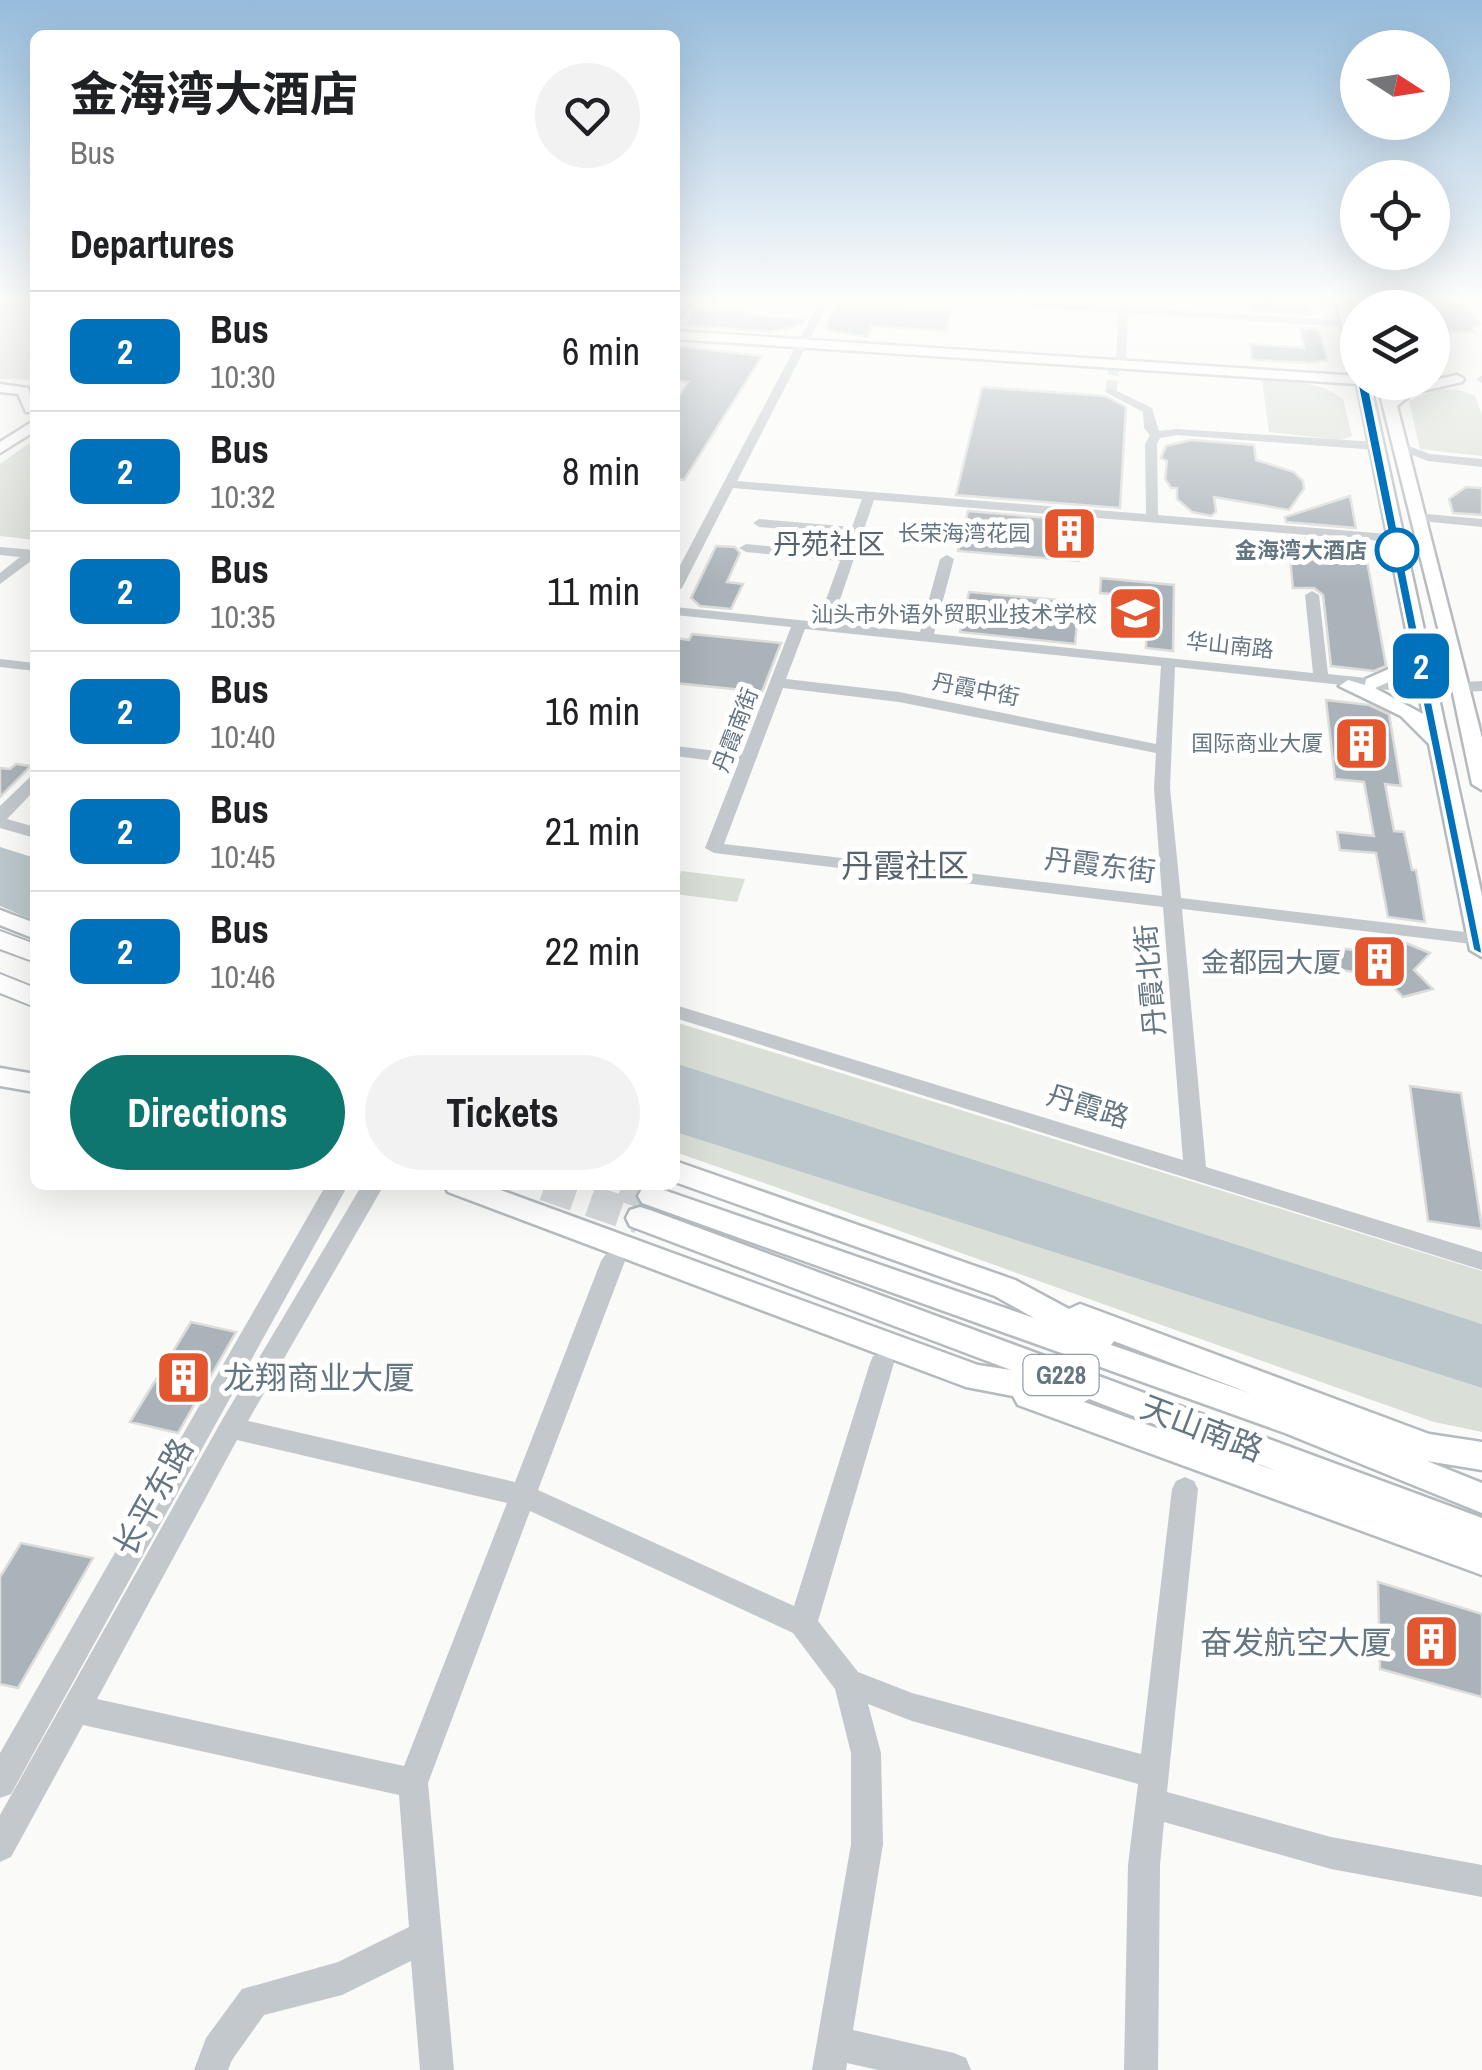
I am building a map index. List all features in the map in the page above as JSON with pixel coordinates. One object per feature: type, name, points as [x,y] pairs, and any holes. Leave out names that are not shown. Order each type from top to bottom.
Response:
[{"type":"highway","points":[[0,939],[30,952]]},
{"type":"highway","points":[[0,956],[30,968]]},
{"type":"highway","points":[[0,983],[30,996]]},
{"type":"highway","points":[[0,1002],[30,1014]]},
{"type":"main road","points":[[1346,393],[1368,406]]},
{"type":"main road","points":[[1389,406],[1405,393]]},
{"type":"main road","points":[[1366,400],[1481,944]]},
{"type":"main road","points":[[1388,400],[1454,660],[1471,690],[1482,784]]},
{"type":"main road","points":[[0,430],[30,415]]},
{"type":"main road","points":[[0,449],[30,417]]},
{"type":"main road","points":[[1373,683],[1407,668],[1418,651]]},
{"type":"main road","points":[[1454,660],[1482,676]]},
{"type":"main road","points":[[1348,686],[1396,704],[1428,728],[1438,744]]},
{"type":"main road","points":[[0,918],[30,930]]},
{"type":"main road","points":[[0,1069],[30,1073]]},
{"type":"main road","points":[[0,1077],[30,1082]]},
{"type":"main road","name":"天山南路","points":[[680,1173],[1005,1288],[1430,1448]]},
{"type":"main road","points":[[471,1190],[977,1378],[1482,1557]]},
{"type":"main road","name":"天山南路","points":[[1482,1498],[1296,1423],[1164,1376],[646,1207],[1126,1400],[1482,1533]]},
{"type":"main road","name":"天山南路","points":[[1005,1288],[1164,1376]]},
{"type":"main road","points":[[977,1378],[1126,1400]]},
{"type":"main road","points":[[1296,1423],[1482,1456]]},
{"type":"main road","points":[[1419,1509],[1482,1557]]},
{"type":"street","points":[[680,557],[772,393]]},
{"type":"street","points":[[680,579],[775,393]]},
{"type":"street","points":[[1114,393],[1148,410],[1150,428],[1156,436]]},
{"type":"street","points":[[1152,518],[1151,444],[1156,436],[1177,432],[1376,446]]},
{"type":"street","points":[[1398,446],[1439,460],[1482,465]]},
{"type":"street","points":[[1404,470],[1426,464],[1482,465]]},
{"type":"street","points":[[730,484],[1395,538]]},
{"type":"street","points":[[824,626],[869,496]]},
{"type":"street","points":[[1416,517],[1482,523]]},
{"type":"street","points":[[759,523],[857,531]]},
{"type":"street","points":[[746,548],[848,558]]},
{"type":"street","points":[[0,549],[30,553]]},
{"type":"street","points":[[0,580],[30,556]]},
{"type":"street","points":[[926,636],[947,559]]},
{"type":"street","points":[[1312,595],[1321,678]]},
{"type":"street","name":"华山南路","points":[[680,614],[926,636],[1373,683],[1426,692]]},
{"type":"street","name":"华山南路","points":[[680,615],[1348,686],[1426,692],[1471,690]]},
{"type":"street","name":"丹霞南街","points":[[714,848],[798,628]]},
{"type":"street","points":[[0,663],[30,666]]},
{"type":"street","name":"丹霞北街","points":[[1168,666],[1162,788],[1195,1170]]},
{"type":"street","name":"丹霞中街","points":[[777,683],[898,697],[1164,750]]},
{"type":"street","points":[[680,752],[748,760]]},
{"type":"street","points":[[30,786],[0,819],[30,831]]},
{"type":"street","name":"丹霞东街","points":[[714,848],[1171,901],[1481,944]]},
{"type":"street","name":"丹霞路","points":[[680,1013],[1482,1261]]},
{"type":"street","name":"长平东路","points":[[0,1782],[335,1190]]},
{"type":"street","name":"长平东路","points":[[0,1846],[231,1428],[369,1190]]},
{"type":"street","points":[[437,2070],[413,1782],[612,1261]]},
{"type":"street","points":[[804,1624],[882,1364]]},
{"type":"street","points":[[231,1428],[522,1494],[804,1624],[848,1682],[866,1753],[867,1844],[832,2056],[954,2070]]},
{"type":"street","points":[[1141,2070],[1144,1866],[1186,1490]]},
{"type":"street","points":[[848,1682],[1331,1853],[1482,1882]]},
{"type":"street","points":[[76,1709],[413,1782]]},
{"type":"street","points":[[211,2070],[218,2050],[254,2001],[342,1978],[426,1936]]},
{"type":"shaded area","points":[[1264,393],[1334,393],[1343,400],[1352,436],[1341,440],[1269,432]]},
{"type":"shaded area","points":[[1450,393],[1475,396],[1482,415],[1482,456],[1420,449],[1409,401],[1450,400]]},
{"type":"shaded area","points":[[30,443],[30,539],[0,536],[0,464]]},
{"type":"shaded area","points":[[0,847],[30,856],[30,919],[0,906]]},
{"type":"shaded area","points":[[681,871],[745,879],[737,902],[680,895]]},
{"type":"shaded area","points":[[680,1024],[1482,1271],[1482,1324],[680,1065]]},
{"type":"shaded area","points":[[680,1065],[1482,1324],[1482,1388],[680,1134]]},
{"type":"shaded area","points":[[680,1134],[1482,1388],[1482,1432],[1434,1422],[680,1154]]},
{"type":"building","points":[[739,393],[684,480],[680,480],[680,394]]},
{"type":"building","points":[[981,393],[1105,396],[1126,407],[1120,508],[956,495]]},
{"type":"building","name":"金海湾大酒店","points":[[1191,440],[1254,445],[1256,460],[1294,472],[1303,481],[1304,489],[1289,510],[1214,497],[1216,512],[1211,516],[1192,512],[1177,499],[1177,488],[1171,488],[1165,479],[1167,461],[1161,458],[1166,446]]},
{"type":"building","points":[[1466,487],[1482,488],[1482,515],[1453,513],[1449,499]]},
{"type":"building","points":[[1350,496],[1356,528],[1286,522],[1285,517]]},
{"type":"building","name":"长荣海湾花园","points":[[968,511],[1083,521],[1079,561],[958,551]]},
{"type":"building","points":[[1288,537],[1364,544],[1386,666],[1374,671],[1331,666],[1323,595],[1314,588],[1293,588]]},
{"type":"building","points":[[716,546],[735,547],[740,553],[727,582],[743,584],[731,609],[700,606],[691,598]]},
{"type":"building","name":"汕头市外语外贸职业技术学校","points":[[1101,578],[1174,585],[1173,651],[1146,648],[1148,597],[1100,593]]},
{"type":"building","points":[[969,592],[1079,602],[1075,644],[960,632]]},
{"type":"building","points":[[692,634],[781,643],[762,692],[680,684],[680,639],[689,640]]},
{"type":"building","points":[[1326,700],[1369,705],[1389,714],[1401,786],[1385,784],[1394,831],[1404,832],[1412,870],[1416,870],[1425,922],[1388,917],[1376,853],[1340,850],[1337,832],[1374,836],[1364,782],[1335,779]]},
{"type":"building","points":[[16,764],[30,766],[0,797],[0,768],[10,769]]},
{"type":"building","name":"金都园大厦","points":[[1396,939],[1430,953],[1414,970],[1433,989],[1403,997],[1383,976],[1340,970],[1337,948],[1379,953]]},
{"type":"building","points":[[1410,1086],[1461,1093],[1482,1229],[1428,1221]]},
{"type":"building","name":"龙翔商业大厦","points":[[191,1322],[236,1332],[178,1433],[130,1422]]},
{"type":"building","points":[[21,1543],[93,1558],[18,1688],[0,1684],[0,1577]]},
{"type":"building","name":"奋发航空大厦","points":[[1378,1582],[1482,1614],[1482,1697],[1380,1669]]},
{"type":"tunnel","points":[[559,1190],[640,1218]]},
{"type":"tunnel","points":[[636,1190],[652,1196]]},
{"type":"bus line","name":"2","points":[[1367,400],[1482,950]]},
{"type":"place","name":"长荣海湾花园","points":[[1069,533]]},
{"type":"place","name":"金海湾大酒店","points":[[1397,550]]},
{"type":"place","name":"汕头市外语外贸职业技术学校","points":[[1136,614]]},
{"type":"place","name":"国际商业大厦","points":[[1362,743]]},
{"type":"place","name":"金都园大厦","points":[[1380,962]]},
{"type":"place","name":"龙翔商业大厦","points":[[184,1377]]},
{"type":"place","name":"奋发航空大厦","points":[[1431,1642]]},
{"type":"district","name":"丹苑社区","points":[[829,544]]},
{"type":"district","name":"丹霞社区","points":[[905,865]]}]
